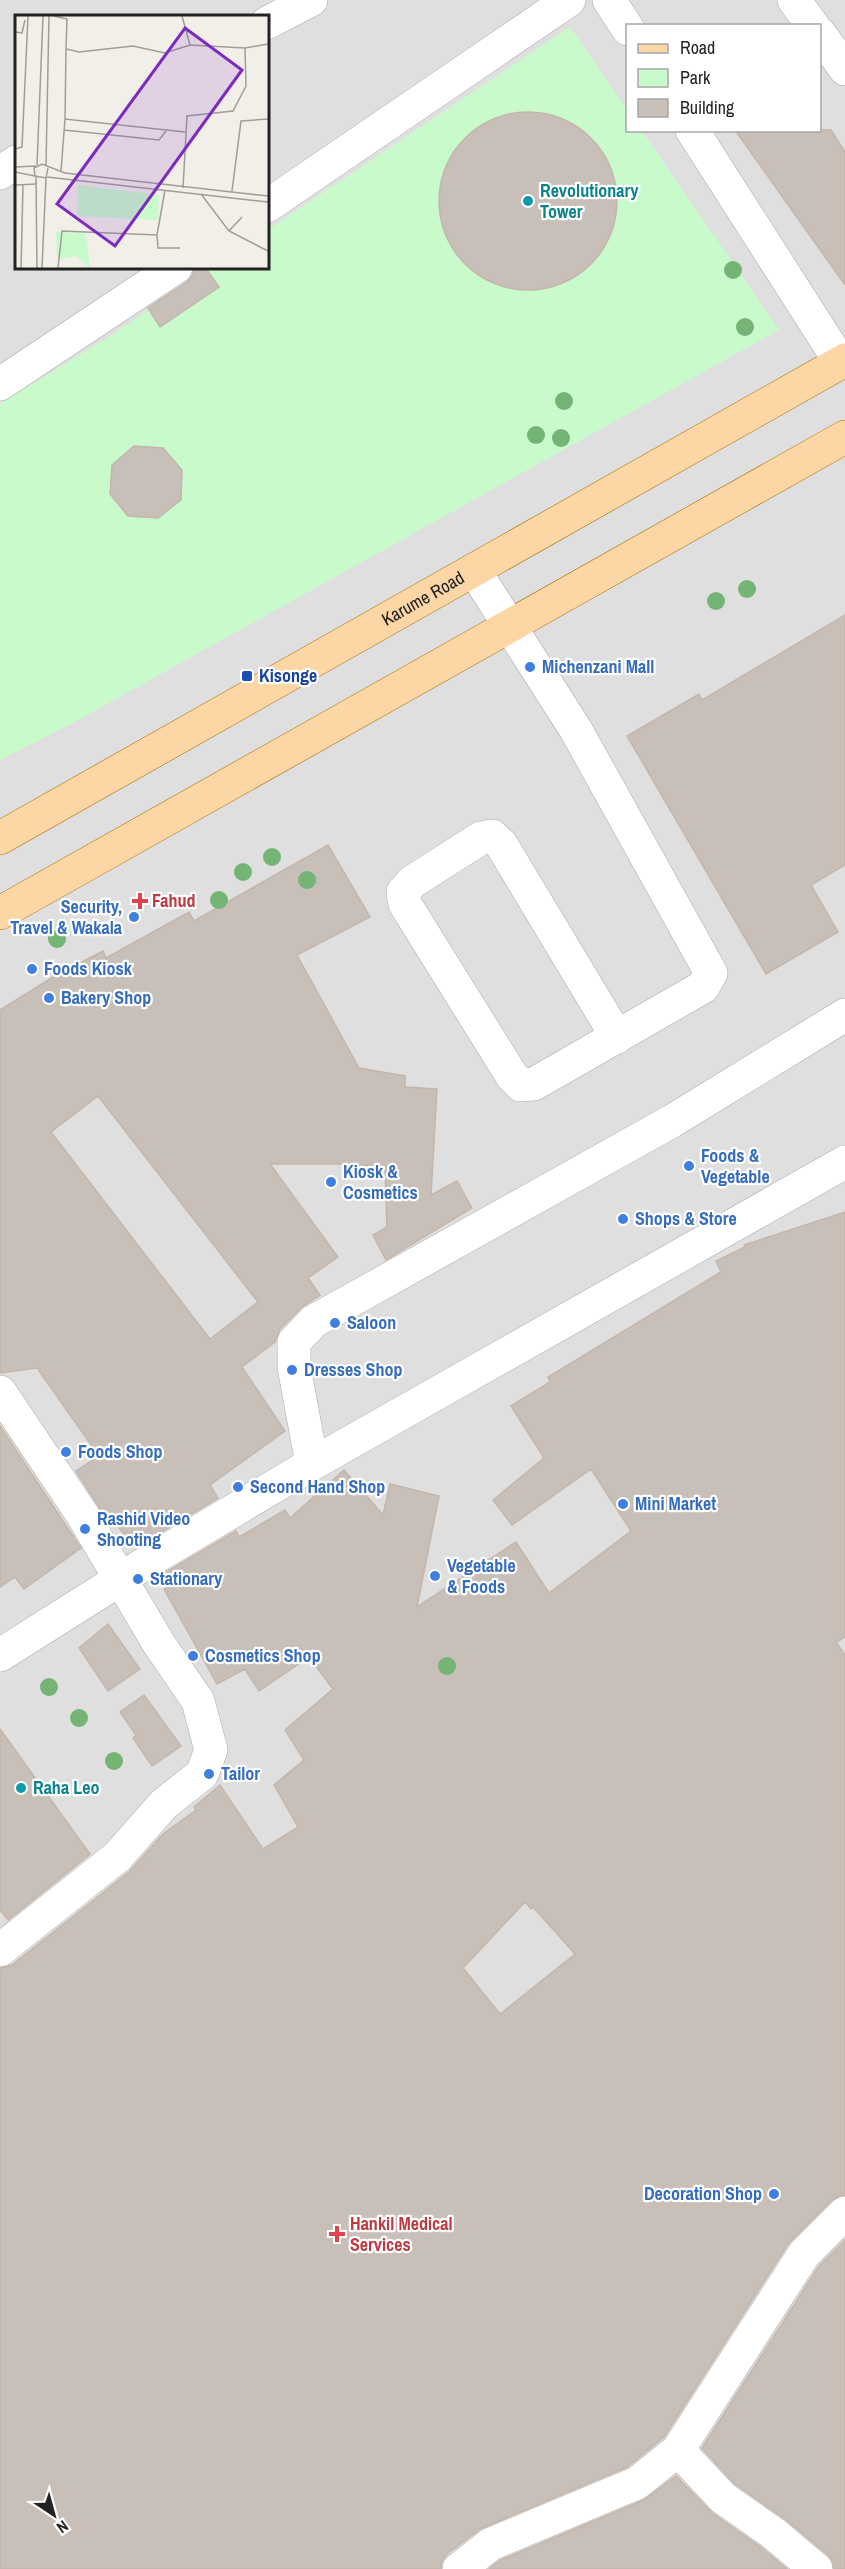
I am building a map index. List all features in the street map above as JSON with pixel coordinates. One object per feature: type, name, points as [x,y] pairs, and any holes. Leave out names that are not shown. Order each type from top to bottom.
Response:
[{"type":"main road","name":"Karume Road","points":[[0,838],[843,361]]},
{"type":"main road","points":[[0,913],[845,437]]},
{"type":"street","points":[[268,22],[311,0]]},
{"type":"street","points":[[268,205],[569,0]]},
{"type":"street","points":[[609,0],[626,27]]},
{"type":"street","points":[[795,0],[812,24]]},
{"type":"street","points":[[821,37],[845,69]]},
{"type":"street","points":[[693,132],[843,361]]},
{"type":"street","points":[[0,172],[15,163]]},
{"type":"street","points":[[0,384],[174,268]]},
{"type":"street","points":[[474,570],[576,730],[711,974],[703,987],[616,1037],[534,1084],[520,1085],[512,1077],[405,904],[402,892],[412,882],[481,838],[492,836],[501,844],[616,1037]]},
{"type":"street","points":[[312,1464],[294,1367],[294,1342],[314,1320],[672,1121],[845,1015]]},
{"type":"street","points":[[0,1655],[312,1464],[845,1162]]},
{"type":"street","points":[[0,1392],[82,1514],[159,1644],[198,1701],[211,1749],[202,1774],[164,1804],[117,1857],[0,1950]]},
{"type":"street","points":[[459,2569],[491,2544],[637,2483],[678,2450],[804,2254],[845,2213]]},
{"type":"street","points":[[678,2450],[723,2498],[772,2533],[816,2569]]},
{"type":"shaded area","points":[[0,0],[845,0],[845,2569],[0,2569]]},
{"type":"green space","points":[[570,27],[626,109],[626,132],[643,132],[779,330],[71,724],[0,760],[0,404],[113,334],[211,268],[268,268],[268,229]]},
{"type":"building","name":"Revolutionary Tower","points":[[528,112],[562,119],[591,138],[610,167],[617,201],[610,235],[591,264],[562,283],[528,290],[494,283],[465,264],[446,235],[439,201],[446,167],[465,138],[494,119]]},
{"type":"building","points":[[831,130],[845,152],[845,285],[736,132]]},
{"type":"building","points":[[195,268],[206,268],[219,287],[160,327],[148,308],[187,282]]},
{"type":"building","points":[[134,446],[163,448],[182,470],[181,500],[158,518],[128,516],[110,494],[112,465]]},
{"type":"building","points":[[845,615],[845,865],[811,885],[838,932],[766,974],[627,736],[699,694],[702,700]]},
{"type":"building","points":[[328,845],[370,917],[297,955],[359,1068],[405,1076],[405,1087],[437,1089],[431,1195],[457,1181],[472,1208],[386,1260],[373,1235],[387,1227],[385,1167],[350,1164],[270,1164],[338,1257],[308,1278],[320,1295],[301,1308],[280,1329],[275,1342],[242,1367],[285,1431],[210,1485],[218,1498],[141,1544],[134,1534],[126,1538],[116,1523],[111,1526],[76,1471],[99,1456],[37,1368],[0,1373],[0,1010],[53,977],[103,951],[106,958],[189,912],[194,921]],"holes":[[[98,1096],[258,1302],[210,1339],[51,1132]]]},
{"type":"building","points":[[845,1212],[845,1637],[836,1642],[845,1655],[845,2195],[832,2200],[788,2244],[664,2437],[627,2467],[480,2529],[447,2554],[442,2561],[441,2569],[0,2569],[0,1968],[12,1965],[129,1872],[163,1834],[196,1810],[194,1807],[220,1785],[263,1849],[298,1827],[274,1785],[304,1760],[285,1730],[333,1689],[309,1657],[259,1691],[245,1669],[217,1684],[164,1589],[171,1585],[163,1574],[236,1531],[239,1537],[285,1510],[290,1518],[344,1470],[383,1515],[390,1484],[439,1496],[417,1607],[516,1542],[549,1593],[631,1531],[591,1469],[512,1525],[493,1500],[544,1458],[511,1406],[550,1382],[548,1377],[721,1272],[716,1261],[745,1247],[744,1245]],"holes":[[[525,1902],[531,1909],[533,1907],[575,1954],[500,2014],[463,1968]]]},
{"type":"building","points":[[0,1426],[81,1548],[24,1589],[15,1577],[0,1587]]},
{"type":"building","points":[[108,1624],[140,1669],[108,1691],[79,1648]]},
{"type":"building","points":[[144,1695],[181,1746],[152,1766],[133,1738],[136,1735],[120,1712]]},
{"type":"building","name":"Raha Leo","points":[[0,1729],[90,1854],[8,1920],[0,1910]]},
{"type":"building","points":[[845,2240],[845,2569],[834,2569],[833,2562],[828,2555],[785,2519],[735,2484],[702,2448],[819,2266]]},
{"type":"building","points":[[676,2476],[712,2513],[762,2548],[787,2569],[489,2569],[501,2560],[644,2500]]},
{"type":"place","name":"Revolutionary Tower","points":[[528,201]]},
{"type":"place","name":"Michenzani Mall","points":[[530,667]]},
{"type":"place","name":"Kisonge","points":[[247,676]]},
{"type":"place","name":"Fahud","points":[[140,901]]},
{"type":"place","name":"Security, Travel & Wakala","points":[[134,917]]},
{"type":"place","name":"Foods Kiosk","points":[[32,969]]},
{"type":"place","name":"Bakery Shop","points":[[49,998]]},
{"type":"place","name":"Foods & Vegetable","points":[[689,1166]]},
{"type":"place","name":"Kiosk & Cosmetics","points":[[331,1182]]},
{"type":"place","name":"Shops & Store","points":[[623,1219]]},
{"type":"place","name":"Saloon","points":[[335,1323]]},
{"type":"place","name":"Dresses Shop","points":[[292,1370]]},
{"type":"place","name":"Foods Shop","points":[[66,1452]]},
{"type":"place","name":"Second Hand Shop","points":[[238,1487]]},
{"type":"place","name":"Mini Market","points":[[623,1504]]},
{"type":"place","name":"Rashid Video Shooting","points":[[85,1529]]},
{"type":"place","name":"Vegetable & Foods","points":[[435,1576]]},
{"type":"place","name":"Stationary","points":[[138,1579]]},
{"type":"place","name":"Cosmetics Shop","points":[[193,1656]]},
{"type":"place","name":"Tailor","points":[[209,1774]]},
{"type":"place","name":"Raha Leo","points":[[21,1788]]},
{"type":"place","name":"Decoration Shop","points":[[774,2194]]},
{"type":"place","name":"Hankil Medical Services","points":[[337,2234]]}]
